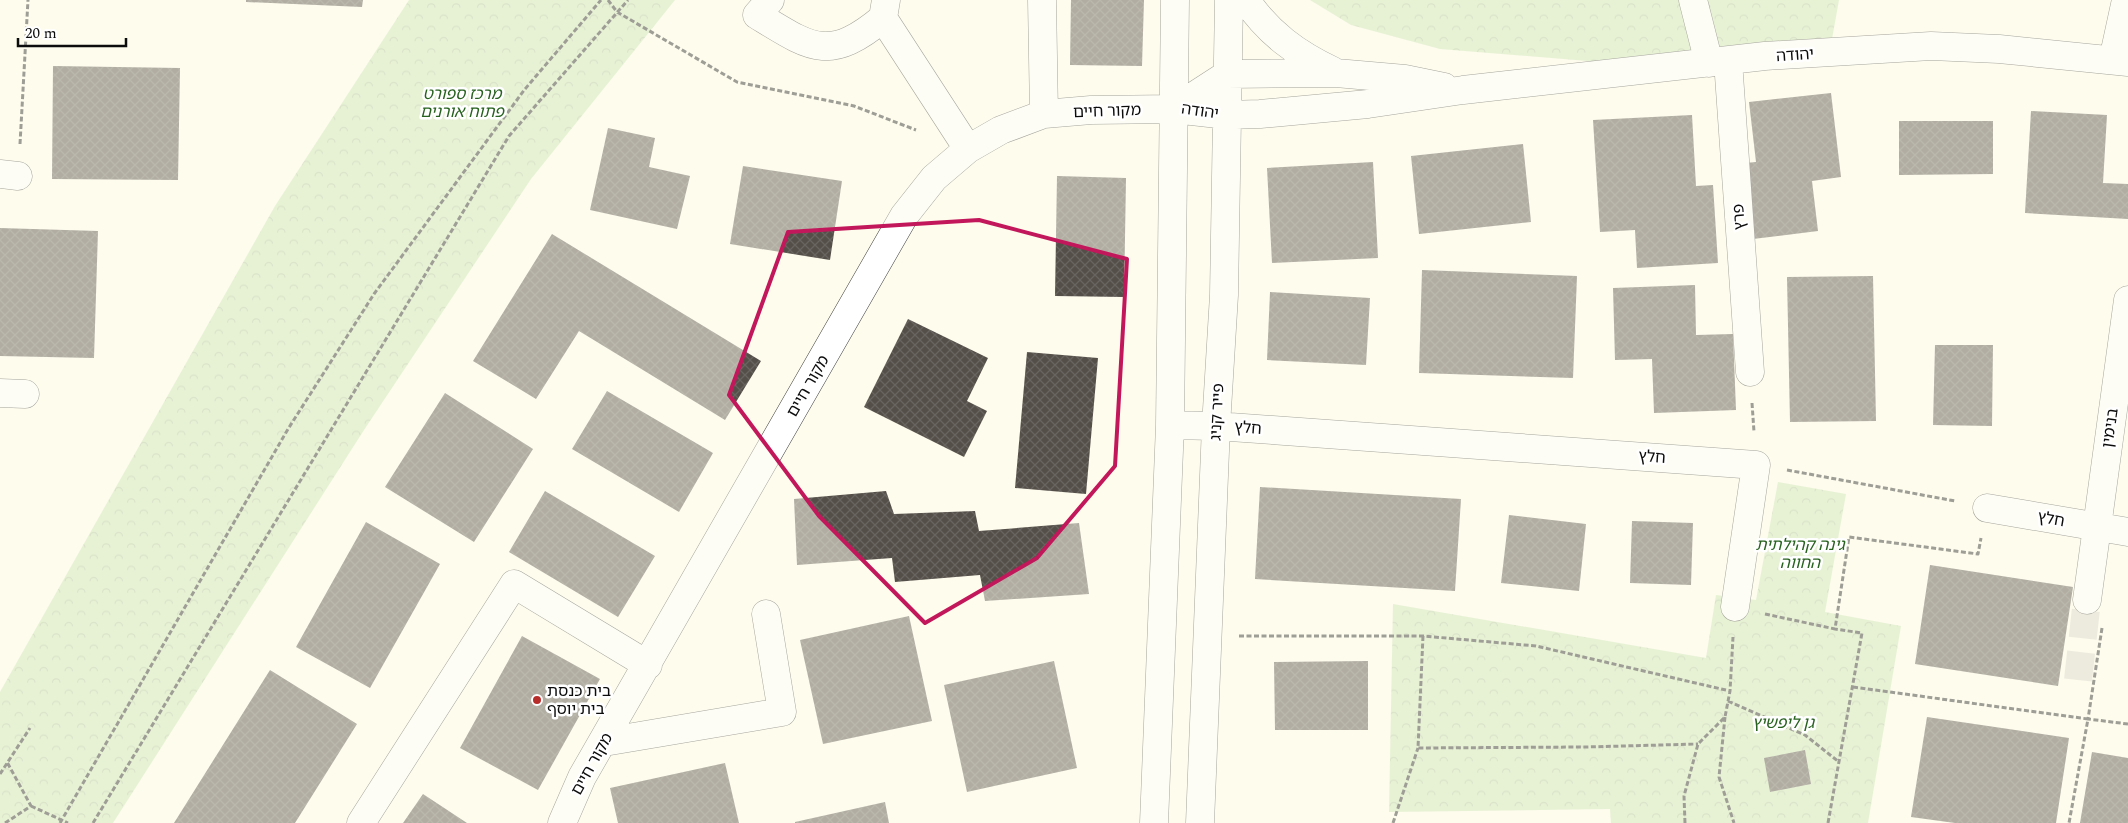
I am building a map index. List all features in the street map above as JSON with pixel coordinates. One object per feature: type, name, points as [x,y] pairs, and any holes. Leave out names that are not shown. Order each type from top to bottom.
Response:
[{"type":"street","points":[[770,0],[758,15],[801,41],[819,46],[836,46],[852,41],[884,9],[968,149]]},
{"type":"street","points":[[1042,0],[1044,114]]},
{"type":"street","points":[[1154,823],[1170,425],[1175,0]]},
{"type":"street","name":"פייר קניג","points":[[1200,823],[1216,426],[1224,295],[1229,0]]},
{"type":"street","points":[[1246,0],[1254,13],[1291,48],[1336,73]]},
{"type":"street","name":"פרץ","points":[[1693,0],[1719,62],[1750,372]]},
{"type":"street","points":[[2120,61],[2126,0]]},
{"type":"street","name":"יהודה","points":[[1174,109],[1227,115],[1368,104],[1463,90],[1765,56],[1931,46],[1999,49],[2120,61]]},
{"type":"street","name":"יהודה","points":[[1174,109],[1228,74],[1336,73],[1404,79],[1463,90]]},
{"type":"street","name":"מקור חיים","points":[[562,823],[582,778],[648,666],[904,216],[934,178],[968,149],[1001,130],[1044,114],[1092,110],[1174,109]]},
{"type":"street","name":"בנימין","points":[[2088,600],[2096,528],[2128,300]]},
{"type":"street","name":"חלץ","points":[[1170,425],[1216,426],[1756,465]]},
{"type":"street","points":[[1735,607],[1756,465]]},
{"type":"street","name":"חלץ","points":[[1987,508],[2128,532]]},
{"type":"street","points":[[361,823],[514,584],[648,666]]},
{"type":"street","points":[[604,742],[782,712],[766,614]]},
{"type":"path","points":[[9,175],[28,0]]},
{"type":"path","points":[[60,822],[288,428],[374,294],[525,89],[601,0]]},
{"type":"path","points":[[608,0],[617,12],[737,82],[854,106],[968,149]]},
{"type":"path","points":[[93,823],[509,136],[628,0]]},
{"type":"path","points":[[1750,372],[1756,465],[1987,508],[1978,554],[1849,537],[1835,629]]},
{"type":"path","points":[[1734,823],[1720,776],[1725,717],[1730,691],[1735,607],[1862,633],[1828,823]]},
{"type":"path","points":[[2069,823],[2103,625]]},
{"type":"path","points":[[1208,636],[1423,636],[1536,646],[1730,691]]},
{"type":"path","points":[[1393,823],[1418,748],[1423,636]]},
{"type":"path","points":[[1853,687],[2128,724]]},
{"type":"path","points":[[1728,701],[1805,735],[1839,762]]},
{"type":"path","points":[[1685,823],[1684,796],[1698,744],[1725,717]]},
{"type":"path","points":[[0,774],[30,728]]},
{"type":"path","points":[[1418,748],[1698,744]]},
{"type":"path","points":[[7,762],[31,806],[60,822],[68,823]]},
{"type":"path","points":[[5,823],[31,806]]},
{"type":"highlighted area","points":[[979,220],[1127,259],[1115,466],[1037,558],[925,623],[819,516],[729,395],[788,232]]},
{"type":"green space","name":"מרכז ספורט פתוח אורנים","points":[[409,0],[675,0],[531,179],[364,430],[113,823],[0,823],[0,692],[275,206]]},
{"type":"green space","points":[[1310,0],[1839,0],[1832,39],[1624,64],[1440,49],[1351,25]]},
{"type":"green space","name":"גן ליפשיץ","points":[[1778,482],[1846,494],[1825,612],[1901,626],[1868,823],[1611,823],[1610,809],[1389,812],[1393,604],[1706,658],[1716,595],[1756,600]]},
{"type":"building","points":[[246,0],[363,0],[362,7],[246,2]]},
{"type":"building","points":[[1071,0],[1144,0],[1142,66],[1070,65]]},
{"type":"building","points":[[53,66],[180,68],[178,180],[52,179]]},
{"type":"building","points":[[1831,93],[1841,177],[1812,181],[1818,231],[1753,239],[1745,163],[1756,162],[1749,102]]},
{"type":"building","points":[[2031,111],[2107,115],[2103,183],[2128,184],[2128,219],[2025,213]]},
{"type":"building","points":[[1692,115],[1696,186],[1713,185],[1718,263],[1637,268],[1635,230],[1600,232],[1593,120]]},
{"type":"building","points":[[1899,121],[1993,121],[1993,174],[1899,175]]},
{"type":"building","points":[[608,128],[655,138],[649,167],[690,176],[677,229],[590,210]]},
{"type":"building","points":[[1523,144],[1531,222],[1419,234],[1411,156]]},
{"type":"building","points":[[1373,162],[1378,258],[1272,263],[1267,168]]},
{"type":"building","points":[[743,166],[842,181],[830,260],[730,244]]},
{"type":"building","points":[[1057,176],[1126,178],[1124,297],[1055,296]]},
{"type":"building","points":[[0,228],[98,231],[94,358],[0,356]]},
{"type":"building","points":[[552,234],[761,361],[725,420],[579,331],[536,399],[473,361]]},
{"type":"building","points":[[1422,270],[1577,276],[1573,378],[1419,373]]},
{"type":"building","points":[[1873,276],[1876,421],[1790,422],[1787,277]]},
{"type":"building","points":[[1695,285],[1696,335],[1733,334],[1736,410],[1654,413],[1652,359],[1615,360],[1613,288]]},
{"type":"building","points":[[1270,292],[1370,298],[1366,365],[1267,360]]},
{"type":"building","points":[[908,319],[988,358],[967,401],[987,411],[964,457],[864,407]]},
{"type":"building","points":[[1935,345],[1993,345],[1992,426],[1933,425]]},
{"type":"building","points":[[1027,352],[1098,358],[1086,494],[1015,488]]},
{"type":"building","points":[[607,391],[713,453],[679,512],[572,449]]},
{"type":"building","points":[[445,393],[533,449],[474,542],[385,487]]},
{"type":"building","points":[[1260,487],[1461,499],[1455,591],[1255,579]]},
{"type":"building","points":[[545,491],[655,556],[618,617],[509,552]]},
{"type":"building","points":[[886,491],[894,514],[975,511],[979,531],[1079,523],[1089,594],[985,601],[980,575],[895,582],[892,558],[797,565],[794,499]]},
{"type":"building","points":[[1509,515],[1586,524],[1579,591],[1501,583]]},
{"type":"building","points":[[1632,521],[1693,523],[1691,585],[1630,583]]},
{"type":"building","points":[[366,522],[440,564],[370,688],[296,647]]},
{"type":"building","points":[[1930,565],[2073,587],[2058,686],[1915,664]]},
{"type":"building","points":[[909,616],[932,721],[823,744],[800,640]]},
{"type":"building","name":"בית כנסת בית יוסף","points":[[522,636],[600,679],[538,790],[460,748]]},
{"type":"building","points":[[1054,661],[1077,768],[967,792],[944,685]]},
{"type":"building","points":[[1368,661],[1368,730],[1275,730],[1274,662]]},
{"type":"building","points":[[270,670],[357,724],[295,823],[174,823]]},
{"type":"building","points":[[1927,717],[2069,738],[2056,823],[1955,823],[1911,817]]},
{"type":"building","points":[[1805,750],[1811,784],[1770,792],[1764,758]]},
{"type":"building","points":[[2092,752],[2128,758],[2128,823],[2080,823]]},
{"type":"building","points":[[725,763],[739,823],[618,823],[610,788]]},
{"type":"building","points":[[423,794],[467,823],[403,823]]},
{"type":"building","points":[[885,802],[889,823],[795,823],[795,822]]},
{"type":"tunnel","points":[[2078,680],[2087,600]]},
{"type":"place","name":"בית כנסת בית יוסף","points":[[537,700]]},
{"type":"park label","name":"גינה קהילתית החווה","points":[[1800,554]]}]
